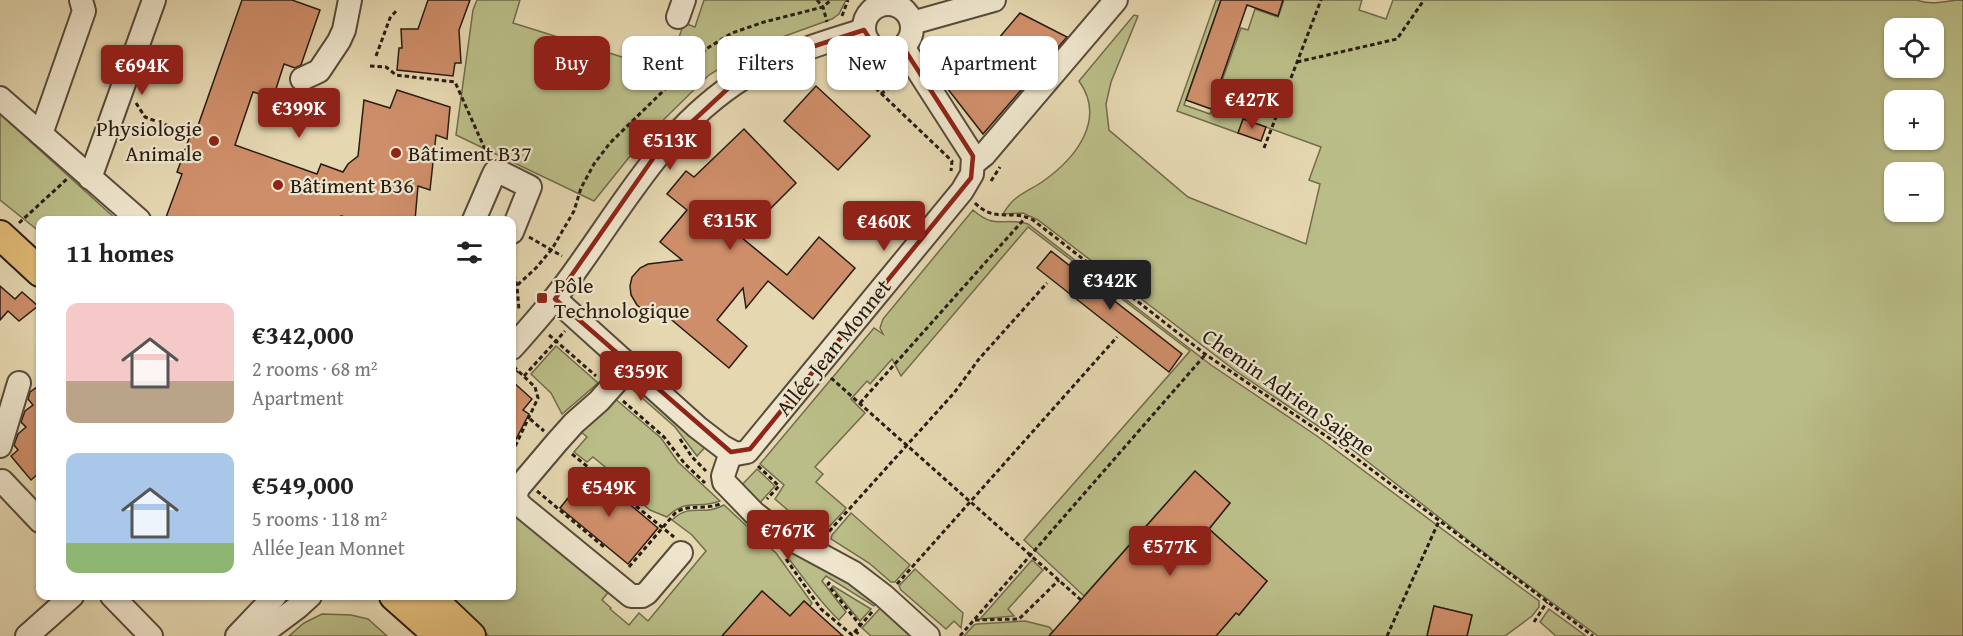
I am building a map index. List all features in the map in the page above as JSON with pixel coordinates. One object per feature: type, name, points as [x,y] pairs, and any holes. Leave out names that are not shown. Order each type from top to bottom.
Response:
[{"type":"main road","points":[[5,225],[36,244]]},
{"type":"main road","points":[[5,225],[36,267]]},
{"type":"main road","points":[[412,601],[439,636]]},
{"type":"main road","points":[[412,601],[471,636]]},
{"type":"street","points":[[41,134],[84,11],[81,0]]},
{"type":"street","points":[[85,173],[121,97],[154,0]]},
{"type":"street","points":[[302,79],[319,71],[339,41],[344,30],[350,0]]},
{"type":"street","points":[[912,23],[994,0]]},
{"type":"street","points":[[974,163],[984,155],[1116,0]]},
{"type":"street","points":[[866,36],[864,30],[873,4],[888,4],[896,5],[906,12],[912,23],[911,36],[908,40]]},
{"type":"street","points":[[845,36],[864,30]]},
{"type":"street","points":[[516,343],[555,299],[654,158],[676,133],[735,82],[798,51],[827,42]]},
{"type":"street","points":[[908,55],[973,156],[974,163]]},
{"type":"street","points":[[0,98],[134,216]]},
{"type":"street","name":"Allée Jean Monnet","points":[[731,452],[740,454],[750,449],[818,364],[968,201],[974,163]]},
{"type":"street","points":[[476,216],[495,172],[500,172],[530,188],[516,221]]},
{"type":"street","points":[[555,299],[698,427],[731,452],[723,476],[726,485],[754,513],[780,533],[854,573],[928,636]]},
{"type":"street","points":[[631,365],[557,442],[524,481],[516,493],[517,502],[631,596],[642,596],[647,592],[679,547]]},
{"type":"street","points":[[0,446],[18,383]]},
{"type":"street","points":[[1,480],[36,517]]},
{"type":"street","points":[[27,636],[68,600]]},
{"type":"street","points":[[116,600],[151,636]]},
{"type":"street","points":[[237,636],[271,600]]},
{"type":"street","points":[[258,636],[290,600]]},
{"type":"street","points":[[258,636],[306,600]]},
{"type":"path","points":[[817,0],[823,7],[832,36]]},
{"type":"path","points":[[517,286],[552,249],[573,212],[581,189],[594,164],[610,143],[706,49],[732,33],[823,7],[831,0]]},
{"type":"path","points":[[1263,148],[1321,0]]},
{"type":"path","points":[[1298,62],[1397,39],[1424,0]]},
{"type":"path","points":[[376,56],[390,18],[397,10]]},
{"type":"path","points":[[370,66],[386,67],[396,75],[455,82],[495,172]]},
{"type":"path","points":[[877,90],[952,161],[950,180],[968,201],[989,214],[1026,217]]},
{"type":"path","points":[[121,97],[137,104],[145,117],[169,126]]},
{"type":"path","points":[[988,185],[1002,162]]},
{"type":"path","points":[[5,225],[85,173]]},
{"type":"path","points":[[860,403],[1026,217]]},
{"type":"path","name":"Chemin Adrien Saigne","points":[[1026,217],[1205,354],[1332,440],[1593,636]]},
{"type":"path","points":[[516,233],[552,249],[578,267]]},
{"type":"path","points":[[516,282],[519,312],[556,340],[664,437],[685,464],[708,485]]},
{"type":"path","points":[[823,539],[954,393],[979,359],[1047,283]]},
{"type":"path","points":[[524,376],[576,317]]},
{"type":"path","points":[[785,557],[821,609],[852,634],[1117,337]]},
{"type":"path","points":[[960,636],[1205,354]]},
{"type":"path","points":[[516,373],[518,371],[524,376],[538,393],[537,404],[516,445]]},
{"type":"path","points":[[834,371],[829,377],[1081,600]]},
{"type":"path","points":[[530,419],[662,528],[679,547]]},
{"type":"path","points":[[636,574],[629,567],[681,509],[716,506],[725,500],[757,464],[779,486],[754,513]]},
{"type":"path","points":[[524,481],[611,553]]},
{"type":"path","points":[[1387,636],[1404,603],[1439,521]]},
{"type":"path","points":[[974,620],[1023,617],[1059,580]]},
{"type":"path","points":[[835,584],[830,582],[828,584],[860,626]]},
{"type":"path","points":[[1534,622],[1547,602]]},
{"type":"path","points":[[855,631],[861,636]]},
{"type":"highlighted area","points":[[864,30],[877,50],[903,47],[973,156],[971,178],[750,449],[731,452],[555,299],[654,157],[735,82],[799,51]]},
{"type":"green space","points":[[477,0],[520,0],[513,23],[555,36],[534,36],[534,90],[610,90],[610,53],[622,57],[622,90],[694,90],[643,140],[594,201],[456,135],[473,10]]},
{"type":"green space","points":[[704,0],[846,0],[839,14],[832,19],[785,36],[717,36],[717,70],[705,79],[705,36],[679,36],[684,23],[695,27]]},
{"type":"green space","points":[[1216,0],[1221,0],[1184,105],[1210,114],[1241,28],[1248,30],[1255,9],[1278,17],[1284,0],[1362,0],[1359,10],[1386,19],[1393,0],[1916,0],[1934,3],[1963,0],[1963,636],[1598,636],[1495,561],[1345,444],[1237,372],[1038,220],[1023,213],[1003,214],[1013,201],[1054,173],[1076,150],[1088,124],[1090,110],[1087,96],[1079,81],[1134,15],[1138,16],[1111,82],[1106,104],[1109,130],[1188,197],[1306,244],[1320,184],[1309,180],[1321,147],[1244,119],[1238,133],[1177,111]]},
{"type":"green space","points":[[0,114],[113,216],[36,216],[36,229],[0,200]]},
{"type":"green space","points":[[973,210],[994,222],[1012,221],[1028,224],[1211,365],[1317,436],[1539,601],[1539,607],[1532,616],[1505,636],[1467,636],[1472,615],[1434,606],[1427,636],[1216,636],[1236,613],[1239,615],[1267,581],[1209,529],[1230,503],[1195,471],[1084,596],[1024,540],[1190,351],[1028,227],[901,376],[892,359],[870,384],[867,381],[851,399],[865,413],[815,467],[823,474],[816,482],[846,508],[822,534],[798,519],[775,499],[784,485],[760,464],[874,328],[883,334],[880,328],[883,319]]},
{"type":"green space","points":[[556,346],[598,383],[562,414],[551,393],[531,374]]},
{"type":"green space","points":[[633,380],[708,444],[697,456],[675,427],[624,382]]},
{"type":"green space","points":[[613,397],[661,438],[678,462],[720,501],[680,507],[667,517],[650,510],[639,501],[645,493],[627,479],[621,484],[593,457],[587,462],[574,452],[587,437],[578,429]]},
{"type":"green space","points":[[757,469],[775,486],[756,507],[738,489]]},
{"type":"green space","points":[[724,505],[776,553],[812,603],[810,606],[804,601],[790,616],[762,591],[722,636],[489,636],[451,600],[516,600],[516,512],[610,590],[602,600],[629,625],[639,613],[648,621],[706,551],[692,535],[672,520],[685,512]]},
{"type":"green space","points":[[851,513],[910,565],[895,582],[891,582],[869,563],[831,539]]},
{"type":"green space","points":[[769,536],[825,562],[876,603],[874,606],[826,576],[822,581],[846,612],[839,620]]},
{"type":"green space","points":[[1032,560],[1043,570],[1008,609],[1014,616],[980,619]]},
{"type":"green space","points":[[915,569],[963,613],[961,628],[954,621],[946,629],[901,590],[899,586]]},
{"type":"green space","points":[[833,586],[871,609],[860,621]]},
{"type":"green space","points":[[884,604],[921,636],[871,636],[862,628]]},
{"type":"green space","points":[[1549,609],[1586,636],[1556,636],[1540,622]]},
{"type":"green space","points":[[322,614],[351,615],[368,619],[387,636],[289,636],[304,623]]},
{"type":"green space","points":[[1025,621],[1049,627],[1053,631],[1049,636],[964,636],[977,624]]},
{"type":"building","points":[[242,0],[292,0],[320,10],[301,65],[295,68],[284,64],[273,98],[253,92],[235,145],[317,174],[321,164],[343,172],[348,164],[358,156],[364,100],[390,108],[397,90],[450,107],[447,139],[436,135],[430,190],[418,186],[415,216],[166,216],[182,174],[177,172],[190,136],[194,137]]},
{"type":"building","points":[[428,0],[470,0],[459,30],[461,63],[455,63],[453,76],[397,70],[399,48],[402,48],[401,29],[418,29]]},
{"type":"building","points":[[1221,0],[1283,0],[1278,16],[1247,5],[1211,109],[1186,100]]},
{"type":"building","points":[[1020,13],[1067,37],[1058,47],[1058,36],[1001,36]]},
{"type":"building","points":[[815,87],[870,136],[838,170],[784,121],[812,90],[815,90]]},
{"type":"building","points":[[949,90],[1021,90],[983,134]]},
{"type":"building","points":[[1243,119],[1266,127],[1261,141],[1238,133]]},
{"type":"building","points":[[744,129],[796,183],[763,216],[756,210],[736,233],[787,275],[819,237],[855,268],[813,319],[768,281],[746,308],[743,288],[717,320],[747,346],[729,368],[661,311],[643,310],[631,295],[630,286],[632,277],[640,268],[648,264],[682,260],[660,242],[687,210],[667,194],[686,171],[694,177]]},
{"type":"building","points":[[1051,251],[1182,354],[1169,372],[1037,268]]},
{"type":"building","points":[[0,286],[15,299],[22,292],[36,304],[36,308],[19,321],[8,311],[0,320]]},
{"type":"building","points":[[516,385],[532,399],[523,410],[529,414],[516,439]]},
{"type":"building","points":[[36,388],[36,476],[31,480],[11,456],[18,450],[14,445],[18,434],[26,427],[21,422],[25,411],[33,405],[28,399],[30,392]]},
{"type":"building","points":[[590,471],[658,528],[628,564],[560,508]]},
{"type":"building","points":[[1195,471],[1230,503],[1209,529],[1267,581],[1239,615],[1236,613],[1216,636],[1049,636]]},
{"type":"building","points":[[762,591],[790,616],[804,601],[843,636],[722,636]]},
{"type":"building","points":[[1434,606],[1472,615],[1467,636],[1427,636]]},
{"type":"place","name":"Physiologie Animale","points":[[214,141]]},
{"type":"place","name":"Bâtiment B37","points":[[396,153]]},
{"type":"place","name":"Bâtiment B36","points":[[278,185]]},
{"type":"place","name":"Pôle Technologique","points":[[542,298]]}]
